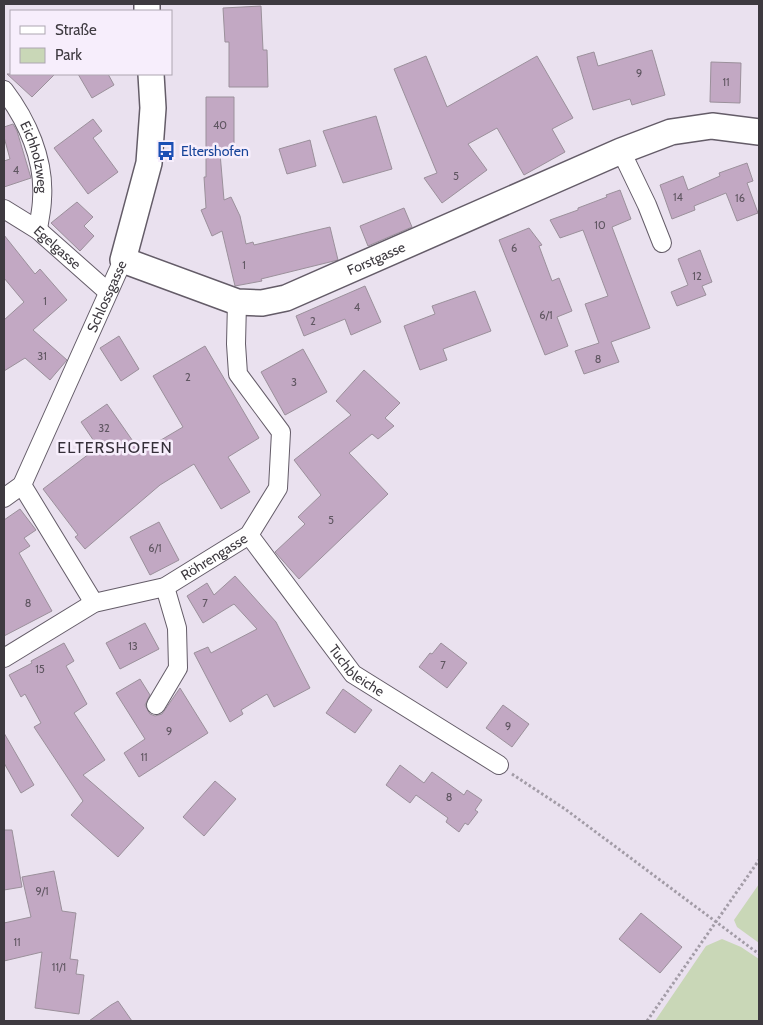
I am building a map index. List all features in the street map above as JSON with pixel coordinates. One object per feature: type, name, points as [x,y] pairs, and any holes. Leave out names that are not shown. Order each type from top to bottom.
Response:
[{"type":"street","name":"Schlossgasse","points":[[22,485],[123,260],[149,163],[152,108],[151,75]]},
{"type":"street","name":"Eichholzweg","points":[[4,90],[25,123],[39,158],[43,197],[38,230]]},
{"type":"street","name":"Forstgasse","points":[[123,260],[237,302],[262,303],[286,298],[622,151],[671,132],[712,126],[759,132]]},
{"type":"street","points":[[622,151],[648,205],[662,243]]},
{"type":"street","name":"Egelgasse","points":[[6,213],[38,230],[108,292]]},
{"type":"street","name":"Röhrengasse","points":[[4,658],[94,603],[165,587],[249,535],[278,488],[281,432],[238,374],[236,344],[237,302]]},
{"type":"street","points":[[4,498],[22,485],[94,603]]},
{"type":"street","name":"Tuchbleiche","points":[[249,535],[353,674],[500,765]]},
{"type":"street","points":[[156,705],[178,668],[177,628],[165,587]]},
{"type":"path","points":[[500,765],[565,810],[759,954]]},
{"type":"path","points":[[647,1021],[759,860]]},
{"type":"green space","points":[[759,884],[759,943],[737,927],[734,920]]},
{"type":"green space","points":[[722,939],[741,947],[759,959],[759,1021],[655,1021],[706,946]]},
{"type":"building","points":[[261,6],[263,50],[267,50],[268,87],[229,87],[229,42],[225,42],[223,8]]},
{"type":"building","points":[[652,50],[665,95],[632,105],[630,99],[593,110],[577,57],[594,52],[598,66]]},
{"type":"building","points":[[426,56],[447,107],[537,56],[573,118],[552,129],[565,152],[524,175],[497,128],[468,144],[487,170],[442,203],[424,178],[437,173],[394,69]]},
{"type":"building","points":[[711,62],[741,63],[740,103],[710,102]]},
{"type":"building","points":[[7,74],[54,75],[32,97]]},
{"type":"building","points":[[79,75],[109,75],[114,85],[92,98]]},
{"type":"building","points":[[206,97],[234,97],[234,153],[220,153],[224,200],[231,197],[240,216],[246,244],[253,242],[254,245],[330,227],[338,260],[261,279],[262,281],[235,286],[222,231],[212,236],[201,210],[206,208],[204,177],[206,177]]},
{"type":"building","points":[[376,116],[392,169],[343,183],[323,131]]},
{"type":"building","points":[[93,119],[102,131],[93,138],[118,172],[88,194],[54,148]]},
{"type":"building","points":[[13,124],[17,131],[31,178],[4,187],[4,161],[10,159],[4,137],[4,127]]},
{"type":"building","points":[[310,140],[316,166],[287,174],[279,149]]},
{"type":"building","points":[[747,163],[753,181],[747,183],[758,213],[737,221],[726,193],[694,206],[695,210],[672,219],[660,185],[683,176],[688,190],[720,176],[719,173]]},
{"type":"building","points":[[620,190],[631,219],[612,227],[650,328],[611,342],[619,362],[584,374],[575,351],[599,343],[585,304],[608,296],[583,230],[560,238],[550,220],[578,210],[578,208]]},
{"type":"building","points":[[77,202],[93,217],[84,226],[94,236],[80,251],[51,223]]},
{"type":"building","points":[[404,208],[412,227],[368,246],[360,226]]},
{"type":"building","points":[[529,228],[542,245],[539,246],[552,281],[559,278],[572,311],[557,317],[568,346],[545,355],[499,240]]},
{"type":"building","points":[[4,235],[35,274],[40,269],[67,300],[33,330],[67,360],[50,380],[25,358],[4,371],[4,320],[24,302],[4,278]]},
{"type":"building","points":[[700,250],[712,282],[702,286],[706,295],[677,306],[671,292],[688,285],[678,259]]},
{"type":"building","points":[[365,286],[381,322],[351,335],[345,319],[304,336],[296,316]]},
{"type":"building","points":[[475,291],[491,331],[443,349],[447,360],[420,370],[404,326],[435,314],[432,306]]},
{"type":"building","points":[[119,336],[139,369],[121,381],[100,348]]},
{"type":"building","points":[[205,346],[259,438],[228,457],[250,492],[221,509],[194,464],[160,485],[85,549],[75,537],[78,535],[43,489],[98,447],[81,422],[107,404],[137,447],[139,445],[144,450],[183,427],[153,376]]},
{"type":"building","points":[[303,349],[327,392],[285,415],[261,372]]},
{"type":"building","points":[[364,370],[400,403],[385,418],[394,426],[378,439],[372,434],[349,453],[388,494],[299,579],[275,552],[305,524],[298,517],[321,495],[294,460],[351,415],[336,401]]},
{"type":"building","points":[[20,509],[36,530],[24,538],[30,546],[19,553],[52,611],[4,636],[4,520]]},
{"type":"building","points":[[159,522],[179,560],[150,575],[130,537]]},
{"type":"building","points":[[235,576],[276,622],[310,688],[274,707],[267,694],[241,710],[243,714],[230,722],[194,653],[208,647],[211,653],[257,629],[234,604],[203,623],[187,596],[207,583],[214,595]]},
{"type":"building","points":[[145,623],[159,649],[120,669],[106,643]]},
{"type":"building","points":[[64,643],[74,661],[66,666],[87,704],[74,713],[105,760],[83,775],[144,828],[118,857],[71,815],[83,801],[34,727],[41,723],[25,694],[21,697],[9,675]]},
{"type":"building","points":[[441,643],[467,663],[447,688],[419,667]]},
{"type":"building","points":[[140,679],[150,695],[145,705],[150,714],[155,716],[162,714],[180,688],[208,733],[139,777],[124,753],[145,739],[116,693]]},
{"type":"building","points":[[343,689],[372,710],[355,733],[326,713]]},
{"type":"building","points":[[503,705],[529,724],[512,747],[486,728]]},
{"type":"building","points":[[4,733],[34,785],[21,793],[4,763]]},
{"type":"building","points":[[400,765],[424,783],[432,772],[464,795],[467,790],[482,800],[475,810],[478,812],[468,825],[465,823],[459,832],[446,822],[448,818],[416,795],[410,803],[386,785]]},
{"type":"building","points":[[215,781],[236,799],[204,836],[183,817]]},
{"type":"building","points":[[4,830],[12,830],[22,887],[4,890]]},
{"type":"building","points":[[54,871],[62,911],[76,913],[70,959],[78,960],[76,974],[84,975],[79,1014],[35,1008],[42,952],[4,961],[4,923],[31,917],[22,877]]},
{"type":"building","points":[[641,913],[682,947],[660,973],[619,939]]},
{"type":"building","points":[[118,1001],[132,1021],[89,1021],[111,1005]]},
{"type":"place","name":"Eltershofen","points":[[166,151]]},
{"type":"district","name":"ELTERSHOFEN","points":[[115,447]]}]
